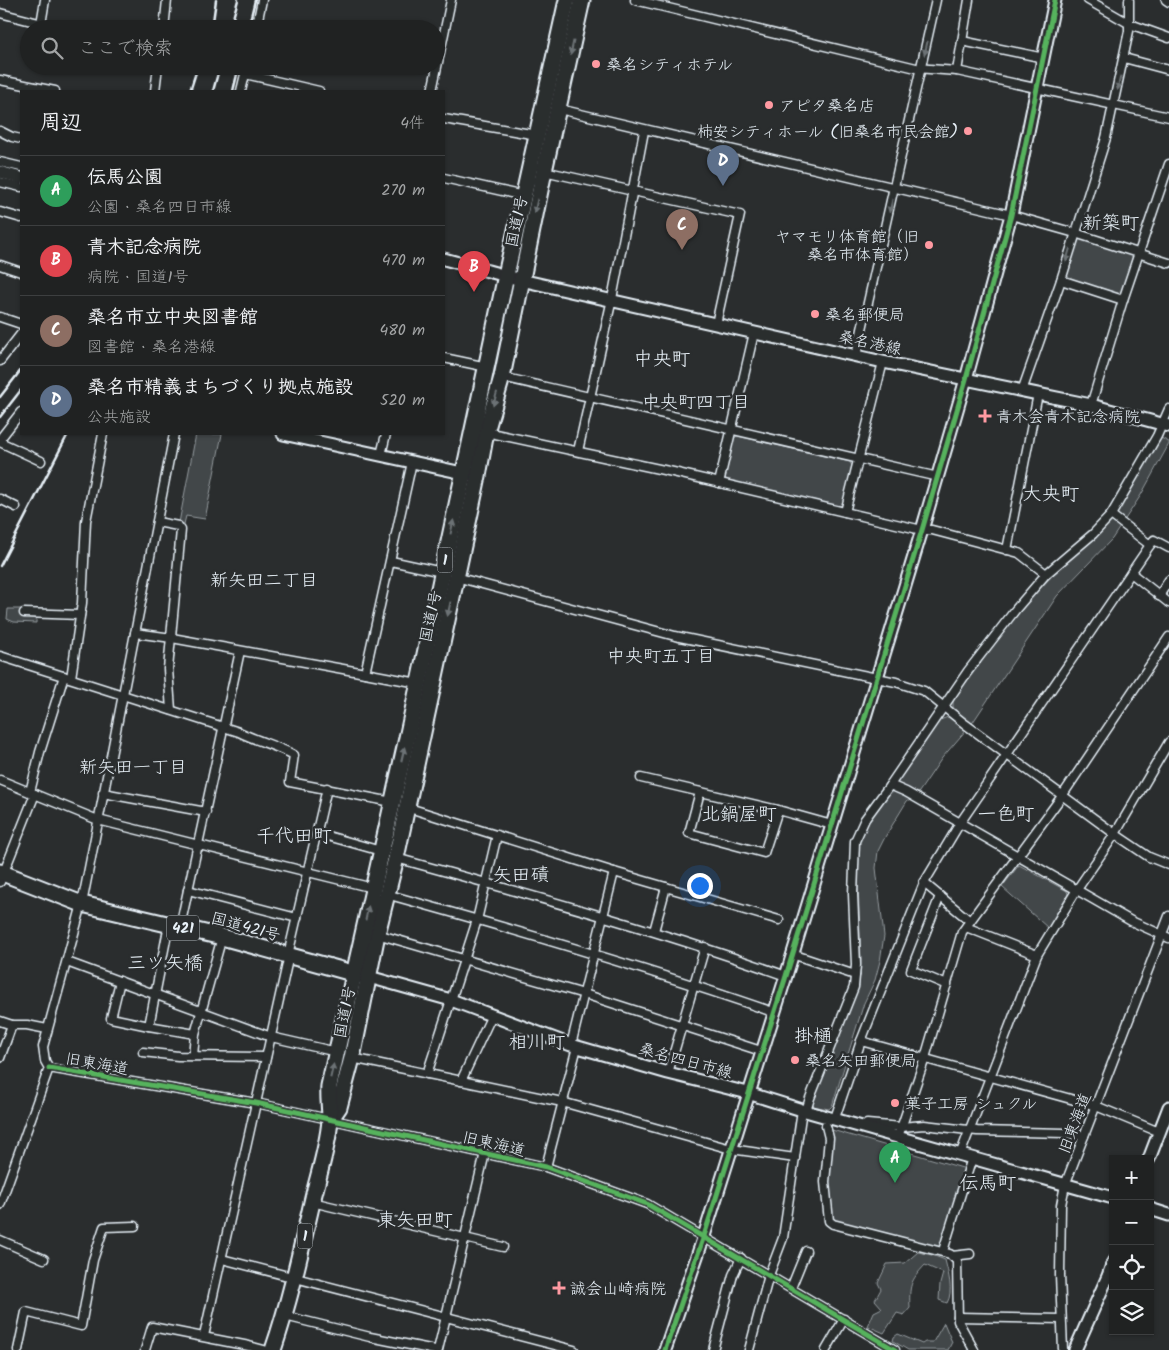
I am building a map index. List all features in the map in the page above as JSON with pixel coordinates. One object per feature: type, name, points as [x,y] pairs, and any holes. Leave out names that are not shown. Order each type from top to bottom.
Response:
[{"type":"highway","name":"国道1号","points":[[273,1350],[285,1316],[295,1278],[330,1120],[329,1086],[337,1052],[361,976],[377,934],[381,851],[399,804],[471,475],[487,367],[567,0]]},
{"type":"highway","name":"国道1号","points":[[471,475],[502,377],[544,170],[559,110],[582,0]]},
{"type":"highway","name":"国道1号","points":[[330,1120],[339,1107],[352,1058],[361,976],[379,891],[396,858],[399,804],[418,683],[449,575]]},
{"type":"highway","name":"国道421号","points":[[1,876],[82,904],[222,937],[361,976]]},
{"type":"street","points":[[42,20],[46,0]]},
{"type":"street","points":[[165,20],[167,0]]},
{"type":"street","points":[[258,20],[262,0]]},
{"type":"street","points":[[444,20],[448,0]]},
{"type":"street","points":[[635,0],[916,68],[957,71],[1169,117]]},
{"type":"street","points":[[856,356],[936,0]]},
{"type":"street","points":[[957,71],[969,0]]},
{"type":"street","points":[[665,1350],[704,1236],[786,976],[938,477],[1011,215],[1055,0]]},
{"type":"street","points":[[1088,0],[1130,24],[1169,38]]},
{"type":"street","points":[[1022,391],[1061,280],[1106,138],[1130,24],[1128,0]]},
{"type":"street","points":[[0,13],[26,20]]},
{"type":"street","points":[[962,41],[1044,58]]},
{"type":"street","points":[[1124,58],[1169,70]]},
{"type":"street","points":[[155,90],[157,75]]},
{"type":"street","points":[[241,90],[245,75]]},
{"type":"street","points":[[263,75],[316,90]]},
{"type":"street","points":[[432,90],[435,75]]},
{"type":"street","points":[[0,80],[44,90]]},
{"type":"street","points":[[559,110],[1011,215],[1169,263]]},
{"type":"street","points":[[445,119],[538,135]]},
{"type":"street","points":[[0,131],[20,139]]},
{"type":"street","points":[[578,451],[612,299],[644,131]]},
{"type":"street","points":[[0,162],[20,167]]},
{"type":"street","points":[[1091,405],[1138,253],[1169,164]]},
{"type":"street","points":[[544,170],[740,215],[716,324]]},
{"type":"street","points":[[0,172],[20,178]]},
{"type":"street","points":[[445,178],[524,196]]},
{"type":"street","points":[[0,182],[20,188]]},
{"type":"street","points":[[0,212],[20,218]]},
{"type":"street","name":"桑名港線","points":[[446,261],[856,356],[1091,405],[1166,425]]},
{"type":"street","points":[[0,265],[20,272]]},
{"type":"street","points":[[1061,280],[1123,300]]},
{"type":"street","points":[[0,317],[20,324]]},
{"type":"street","points":[[718,483],[754,333]]},
{"type":"street","points":[[0,362],[20,335]]},
{"type":"street","points":[[445,358],[487,367]]},
{"type":"street","points":[[845,512],[883,362]]},
{"type":"street","points":[[502,377],[938,477]]},
{"type":"street","points":[[1007,550],[1038,394]]},
{"type":"street","points":[[749,1350],[769,1275],[783,1238],[804,1110],[854,987],[853,894],[855,841],[865,819],[988,644],[1046,574],[1093,534],[1111,515],[1166,425],[1169,409]]},
{"type":"street","points":[[20,413],[0,441],[41,461]]},
{"type":"street","points":[[486,432],[578,451],[922,530],[932,530],[1019,553],[1046,574]]},
{"type":"street","points":[[1,876],[32,793],[40,752],[68,677],[80,615],[86,521],[103,435]]},
{"type":"street","points":[[49,1068],[45,1061],[43,1047],[82,904],[174,435]]},
{"type":"street","points":[[288,435],[471,475]]},
{"type":"street","points":[[381,455],[386,435]]},
{"type":"street","points":[[365,673],[412,462]]},
{"type":"street","points":[[0,499],[16,507]]},
{"type":"street","points":[[1111,515],[1150,545]]},
{"type":"street","points":[[157,522],[178,526],[181,530],[168,669],[171,710]]},
{"type":"street","points":[[974,1350],[958,1321],[957,1261],[952,1256],[944,1251],[833,1224],[829,1221],[825,1182],[831,1122],[924,883],[960,823],[1150,545],[1154,540],[1169,548]]},
{"type":"street","points":[[391,561],[675,636],[896,682],[924,691],[1115,834],[1149,857],[1169,865]]},
{"type":"street","points":[[1131,573],[1169,603]]},
{"type":"street","points":[[1159,596],[1169,580]]},
{"type":"street","points":[[24,613],[80,615]]},
{"type":"street","points":[[135,633],[172,638],[418,683]]},
{"type":"street","points":[[899,1132],[925,1058],[962,932],[1062,796],[1169,637]]},
{"type":"street","points":[[149,1026],[175,926],[188,890],[240,651]]},
{"type":"street","points":[[0,656],[224,727],[294,755],[290,782],[399,804],[614,872],[779,920]]},
{"type":"street","points":[[960,1155],[968,1130],[1037,955],[1076,891],[1115,834],[1169,742]]},
{"type":"street","points":[[641,778],[778,810],[832,825]]},
{"type":"street","points":[[0,780],[98,820],[379,891],[594,954],[774,1012]]},
{"type":"street","points":[[890,785],[906,792],[1076,891],[1165,937]]},
{"type":"street","points":[[204,1336],[327,788]]},
{"type":"street","points":[[700,792],[689,833],[764,853],[778,810]]},
{"type":"street","points":[[103,793],[206,812]]},
{"type":"street","points":[[317,833],[381,851]]},
{"type":"street","points":[[427,1074],[477,920],[497,836]]},
{"type":"street","points":[[396,858],[654,931],[786,976]]},
{"type":"street","points":[[546,1167],[562,1102],[584,994],[614,872]]},
{"type":"street","points":[[924,883],[968,924],[1037,955]]},
{"type":"street","points":[[654,931],[666,887]]},
{"type":"street","points":[[188,890],[297,918]]},
{"type":"street","points":[[940,896],[911,970],[948,984]]},
{"type":"street","name":"旧東海道","points":[[1063,1350],[1061,1320],[1061,1206],[1065,1185],[1165,937],[1169,916]]},
{"type":"street","points":[[377,934],[584,994],[761,1051]]},
{"type":"street","points":[[192,1056],[195,1034],[222,937]]},
{"type":"street","points":[[668,1074],[705,947]]},
{"type":"street","points":[[792,954],[855,975]]},
{"type":"street","points":[[66,962],[271,1037],[337,1052]]},
{"type":"street","name":"桑名四日市線","points":[[361,976],[451,1000],[574,1046],[668,1074],[748,1093],[804,1110],[831,1122],[852,1123],[899,1132],[960,1155],[1109,1197]]},
{"type":"street","points":[[120,981],[112,1018],[195,1034]]},
{"type":"street","points":[[461,1081],[492,1015]]},
{"type":"street","points":[[0,1021],[12,1025],[27,1025],[47,1029]]},
{"type":"street","points":[[0,1058],[12,1025]]},
{"type":"street","points":[[861,1041],[1096,1106],[1163,1128]]},
{"type":"street","points":[[143,1052],[192,1056],[266,1057]]},
{"type":"street","points":[[352,1058],[562,1102],[731,1149],[795,1158]]},
{"type":"street","name":"旧東海道","points":[[0,1205],[49,1068],[256,1103],[546,1167],[647,1204],[844,1318],[882,1347],[895,1350]]},
{"type":"street","points":[[1151,1155],[1163,1128],[1169,1107]]},
{"type":"street","points":[[899,1132],[924,1125],[968,1130],[1065,1133],[1084,1136]]},
{"type":"street","points":[[285,1316],[370,1337],[437,1350],[485,1153]]},
{"type":"street","points":[[944,1251],[972,1158]]},
{"type":"street","points":[[312,1202],[503,1247]]},
{"type":"street","points":[[1154,1210],[1169,1215]]},
{"type":"street","points":[[18,1350],[26,1312],[81,1326],[93,1260],[104,1227],[135,1226]]},
{"type":"street","points":[[0,1240],[44,1259]]},
{"type":"street","points":[[791,1288],[806,1251]]},
{"type":"street","points":[[952,1256],[970,1254]]},
{"type":"street","points":[[713,1350],[733,1275],[741,1258]]},
{"type":"street","points":[[222,1259],[574,1350]]},
{"type":"street","points":[[1075,1350],[1109,1273]]},
{"type":"street","points":[[958,1317],[1061,1320]]},
{"type":"street","points":[[826,1350],[844,1318]]},
{"type":"street","points":[[146,1350],[152,1327],[204,1336],[264,1350]]},
{"type":"shaded area","points":[[1079,238],[1133,256],[1120,296],[1065,278]]},
{"type":"shaded area","points":[[196,435],[222,435],[205,519],[186,516],[184,524],[179,523]]},
{"type":"shaded area","points":[[737,436],[850,462],[852,466],[843,505],[839,506],[726,480],[724,477],[733,439]]},
{"type":"shaded area","points":[[1161,438],[1169,442],[1169,444],[1141,495],[1112,539],[1057,596],[973,722],[942,758],[919,792],[907,801],[885,837],[878,851],[876,868],[884,936],[875,980],[864,1003],[832,1106],[829,1109],[812,1106],[837,1037],[859,985],[861,960],[857,859],[863,830],[940,720],[948,717],[953,708],[953,700],[1023,606],[1054,574],[1111,522]]},
{"type":"shaded area","points":[[8,609],[22,609],[22,617],[36,618],[36,623],[14,622],[7,619]]},
{"type":"shaded area","points":[[1019,865],[1067,891],[1068,894],[1048,928],[1002,887]]},
{"type":"shaded area","points":[[832,1130],[966,1169],[943,1244],[940,1247],[833,1220],[829,1175]]},
{"type":"shaded area","points":[[918,1252],[945,1260],[950,1288],[947,1303],[939,1300],[943,1273],[925,1265],[913,1280],[910,1308],[904,1315],[897,1313],[884,1333],[868,1326],[874,1312],[882,1308],[875,1300],[881,1289],[878,1283],[887,1264],[905,1263]]},
{"type":"shaded area","points":[[944,1323],[952,1342],[948,1350],[908,1350],[893,1341],[894,1337],[898,1334],[922,1344],[933,1342]]},
{"type":"railway","points":[[213,20],[216,0]]},
{"type":"railway","points":[[232,20],[238,0]]},
{"type":"railway","points":[[250,20],[255,0]]},
{"type":"railway","points":[[190,90],[195,75]]},
{"type":"railway","points":[[213,90],[217,75]]},
{"type":"railway","points":[[233,90],[237,75]]},
{"type":"railway","points":[[0,397],[20,371]]},
{"type":"railway","points":[[0,417],[20,391]]},
{"type":"railway","points":[[0,566],[67,435]]},
{"type":"cycle path","points":[[665,1350],[704,1236],[786,976],[966,379],[1011,215],[1055,0]]},
{"type":"cycle path","points":[[49,1068],[256,1103],[546,1167],[647,1204],[895,1350]]},
{"type":"place","name":"桑名シティホテル","points":[[596,64]]},
{"type":"place","name":"アピタ桑名店","points":[[769,105]]},
{"type":"place","name":"柿安シティホール (旧桑名市民会館)","points":[[968,131]]},
{"type":"place","name":"桑名市精義まちづくり拠点施設","points":[[723,186]]},
{"type":"place","name":"ヤマモリ体育館（旧 桑名市体育館）","points":[[929,245]]},
{"type":"place","name":"桑名市立中央図書館","points":[[682,250]]},
{"type":"place","name":"青木記念病院","points":[[474,292]]},
{"type":"place","name":"桑名郵便局","points":[[815,314]]},
{"type":"place","name":"青木会青木記念病院","points":[[985,416]]},
{"type":"place","name":"桑名矢田郵便局","points":[[795,1060]]},
{"type":"place","name":"菓子工房 シュクル","points":[[895,1103]]},
{"type":"place","name":"伝馬公園","points":[[895,1183]]},
{"type":"place","name":"誠会山崎病院","points":[[559,1288]]},
{"type":"district","name":"新築町","points":[[1111,222]]},
{"type":"district","name":"中央町","points":[[662,358]]},
{"type":"district","name":"中央町四丁目","points":[[696,402]]},
{"type":"district","name":"大央町","points":[[1051,493]]},
{"type":"district","name":"新矢田二丁目","points":[[264,580]]},
{"type":"district","name":"中央町五丁目","points":[[661,656]]},
{"type":"district","name":"新矢田一丁目","points":[[133,767]]},
{"type":"district","name":"北鍋屋町","points":[[739,813]]},
{"type":"district","name":"一色町","points":[[1006,813]]},
{"type":"district","name":"千代田町","points":[[294,835]]},
{"type":"district","name":"矢田磧","points":[[521,874]]},
{"type":"district","name":"三ツ矢橋","points":[[165,962]]},
{"type":"district","name":"掛樋","points":[[813,1035]]},
{"type":"district","name":"相川町","points":[[537,1041]]},
{"type":"district","name":"伝馬町","points":[[988,1182]]},
{"type":"district","name":"東矢田町","points":[[415,1219]]}]
